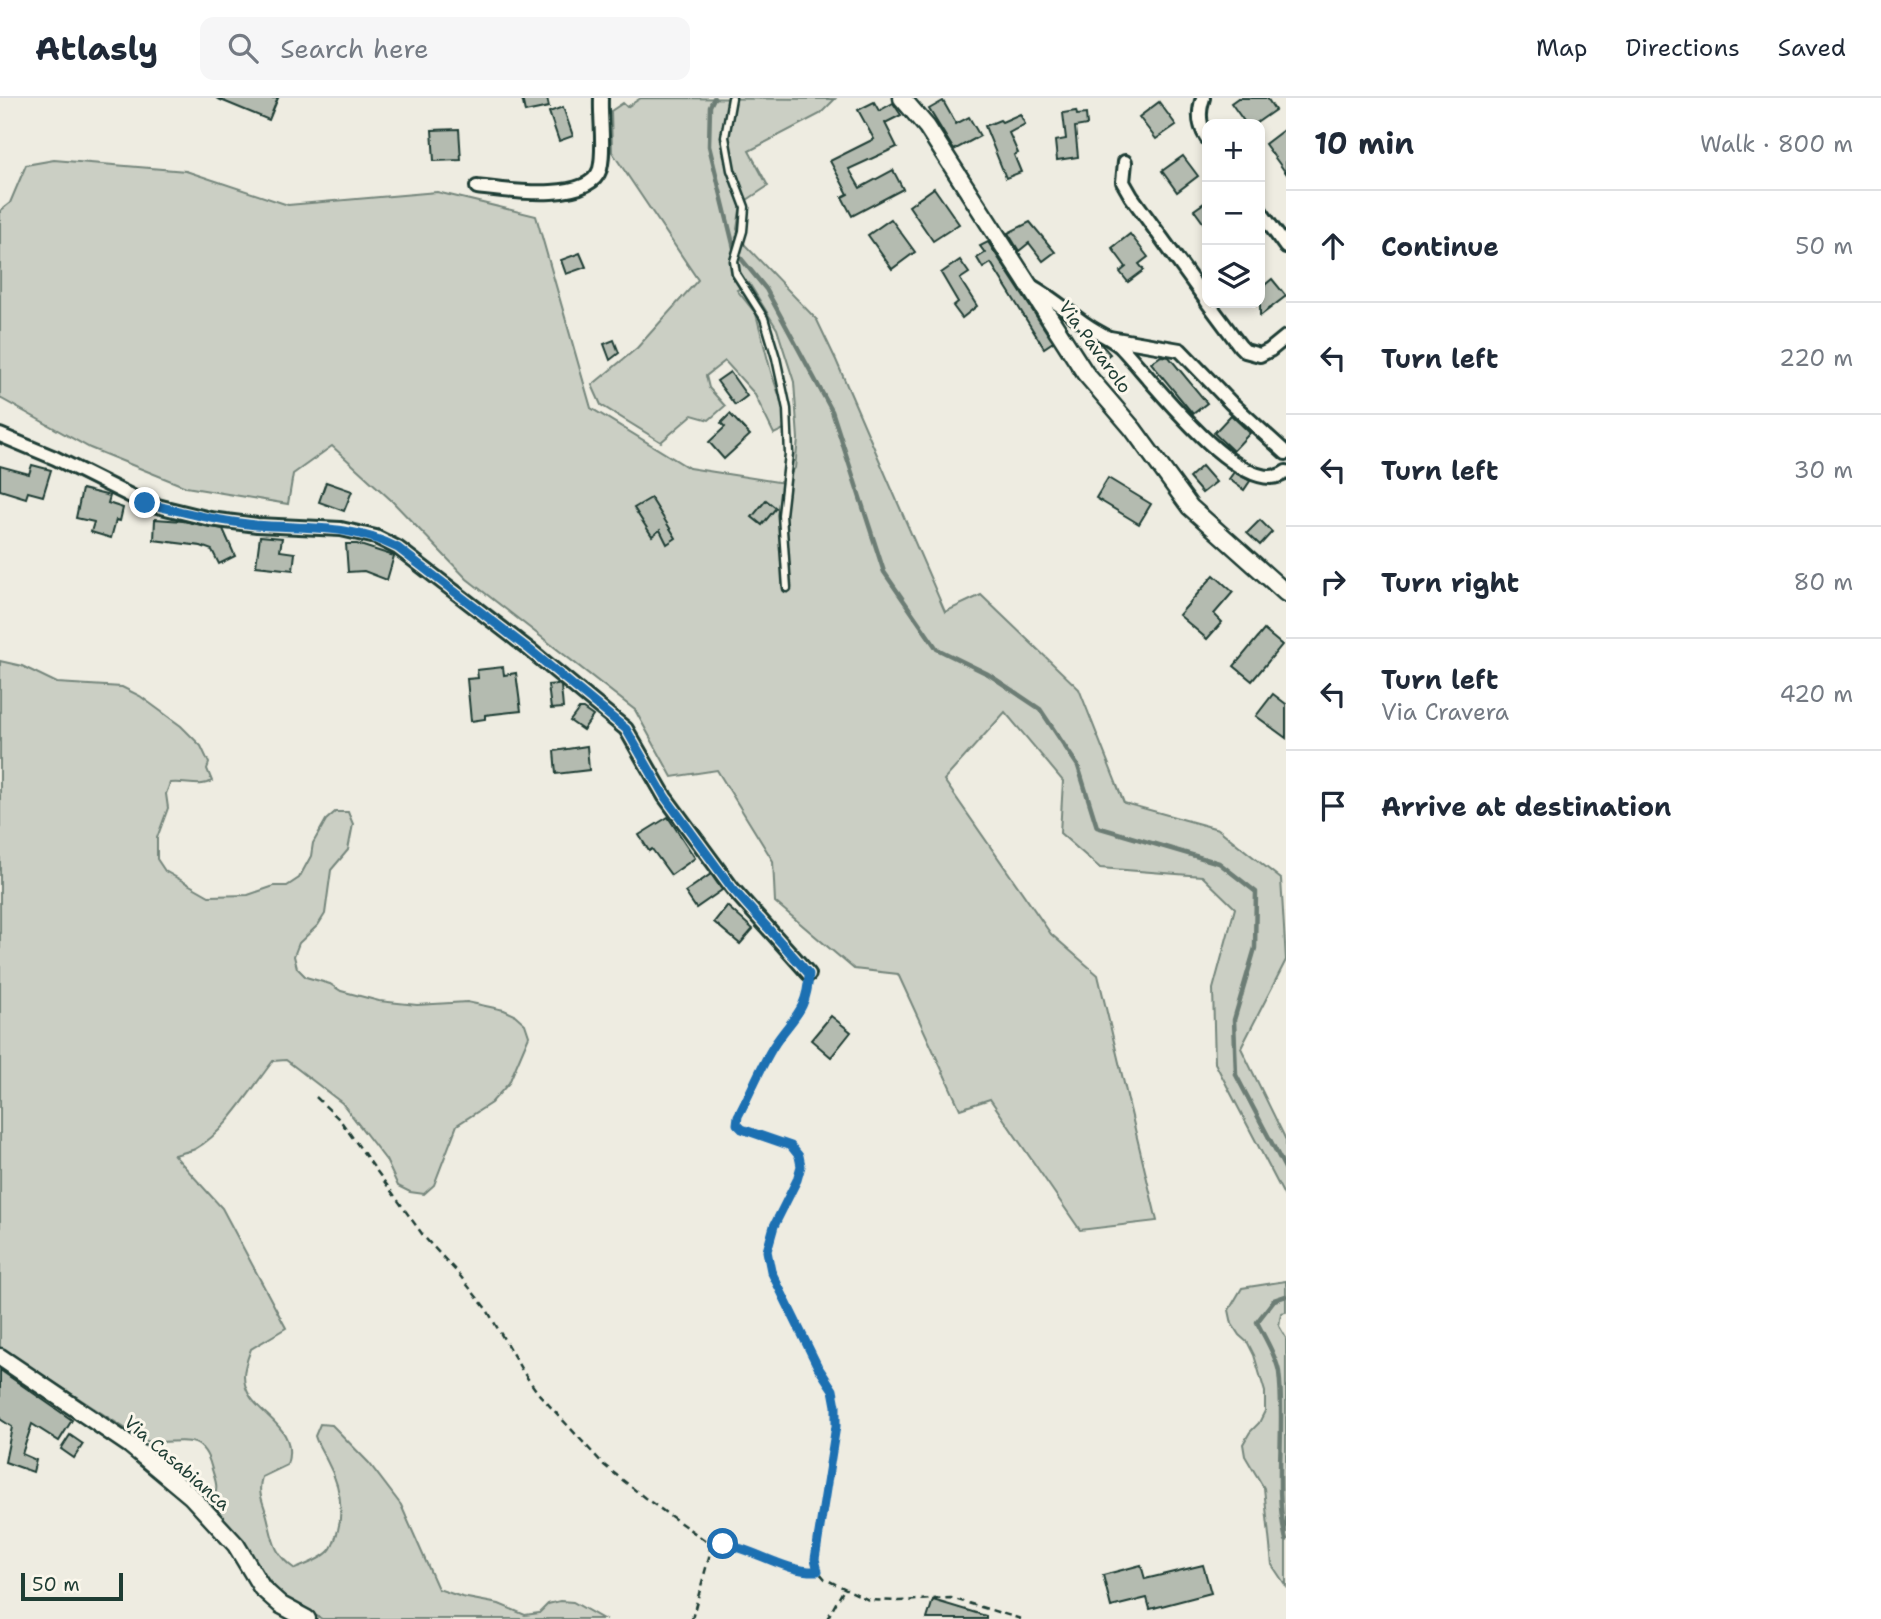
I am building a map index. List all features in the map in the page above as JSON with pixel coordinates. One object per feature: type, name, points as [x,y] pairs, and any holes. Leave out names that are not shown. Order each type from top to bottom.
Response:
[{"type":"street","points":[[477,187],[539,193],[583,187],[599,173],[603,152],[599,123],[601,98]]},
{"type":"street","name":"Via Pavarolo","points":[[902,98],[927,127],[1085,373],[1133,429],[1190,507],[1286,593]]},
{"type":"street","points":[[1202,128],[1198,110],[1203,98]]},
{"type":"street","points":[[1125,162],[1123,182],[1131,197],[1202,294]]},
{"type":"street","points":[[1265,218],[1286,247]]},
{"type":"street","points":[[1028,284],[1118,344],[1168,403],[1222,455],[1251,472],[1277,477],[1286,472]]},
{"type":"street","points":[[1213,308],[1245,351],[1260,355],[1286,337]]},
{"type":"street","points":[[1106,337],[1180,350],[1231,403],[1286,453]]},
{"type":"street","points":[[0,435],[55,458],[145,503],[210,519],[257,525],[341,529],[376,537],[398,548],[530,650],[626,729],[665,797],[732,888],[809,974]]},
{"type":"street","name":"Via Casabianca","points":[[0,1357],[130,1445],[191,1496],[236,1545],[262,1588],[281,1605],[307,1619]]},
{"type":"lane","points":[[733,98],[725,137],[731,170],[745,207],[743,231],[734,261],[736,274],[764,318],[787,410],[789,454],[782,515],[787,588]]},
{"type":"path","points":[[809,974],[808,992],[802,1010],[773,1047],[738,1116],[737,1124],[742,1129],[791,1146],[799,1156],[801,1166],[774,1226],[767,1251],[771,1271],[818,1367],[833,1390],[836,1406],[836,1426],[815,1559],[818,1571],[825,1579],[869,1600],[951,1598],[1021,1619]]},
{"type":"path","points":[[316,1097],[340,1120],[425,1238],[487,1310],[538,1393],[604,1465],[706,1541],[710,1547],[692,1619]]},
{"type":"path","points":[[710,1547],[731,1545],[810,1572],[818,1571]]},
{"type":"path","points":[[827,1619],[844,1589]]},
{"type":"shaded area","points":[[641,98],[835,99],[820,114],[749,151],[768,186],[741,204],[737,229],[745,245],[817,320],[945,612],[981,595],[1079,689],[1124,803],[1218,829],[1281,879],[1286,960],[1241,1048],[1286,1140],[1286,1199],[1215,1063],[1213,989],[1235,908],[1202,876],[1100,868],[1060,833],[1063,781],[1005,712],[944,780],[1051,934],[1098,975],[1157,1221],[1080,1230],[990,1099],[960,1109],[898,974],[854,969],[775,902],[773,861],[717,770],[672,777],[635,710],[467,579],[391,500],[332,446],[293,474],[288,504],[186,487],[90,448],[0,398],[0,211],[10,203],[26,165],[54,160],[186,171],[288,205],[437,192],[536,216],[591,408],[689,468],[784,483],[795,468],[798,439],[794,382],[777,329],[749,283],[737,290],[756,314],[784,409],[784,429],[774,434],[754,393],[725,361],[706,376],[709,388],[725,406],[709,420],[692,415],[661,442],[601,405],[592,385],[637,348],[698,280],[612,152],[611,111],[623,103],[627,107]]},
{"type":"shaded area","points":[[0,661],[22,666],[57,683],[122,687],[140,696],[181,726],[201,746],[209,763],[207,769],[212,781],[203,784],[170,783],[166,794],[168,808],[157,838],[157,859],[165,871],[209,896],[248,895],[274,886],[287,886],[299,878],[326,820],[335,812],[348,812],[353,824],[348,850],[331,870],[325,914],[318,925],[299,943],[294,956],[297,968],[306,977],[330,984],[341,991],[379,1001],[417,1005],[467,1002],[504,1010],[525,1024],[529,1036],[509,1083],[491,1103],[457,1125],[434,1185],[424,1194],[410,1192],[398,1186],[386,1160],[342,1103],[286,1060],[273,1061],[217,1132],[195,1149],[174,1155],[222,1208],[286,1328],[251,1349],[244,1376],[246,1389],[253,1400],[280,1427],[289,1450],[287,1465],[262,1477],[260,1488],[273,1539],[282,1558],[295,1569],[322,1557],[335,1541],[340,1521],[339,1495],[331,1469],[315,1436],[320,1424],[332,1425],[369,1463],[401,1505],[438,1589],[499,1604],[525,1615],[539,1613],[548,1604],[573,1602],[603,1619],[322,1619],[282,1595],[259,1569],[213,1503],[215,1481],[206,1453],[200,1446],[183,1441],[143,1440],[0,1350]]},
{"type":"shaded area","points":[[1286,1281],[1286,1312],[1281,1313],[1279,1326],[1286,1338],[1286,1586],[1272,1565],[1264,1488],[1245,1456],[1243,1444],[1265,1411],[1265,1392],[1254,1355],[1232,1324],[1229,1310],[1242,1288]]},
{"type":"building","points":[[216,98],[278,98],[269,120]]},
{"type":"building","points":[[522,98],[547,98],[549,107],[525,112]]},
{"type":"building","points":[[1238,98],[1267,98],[1275,110],[1262,119],[1242,119],[1231,103]]},
{"type":"building","points":[[943,101],[956,124],[969,117],[980,136],[954,150],[929,109]]},
{"type":"building","points":[[874,102],[879,111],[893,103],[901,115],[885,123],[897,147],[849,169],[860,188],[893,170],[903,189],[852,216],[842,197],[848,194],[830,161],[874,139],[858,110]]},
{"type":"building","points":[[1159,102],[1176,125],[1156,139],[1139,117]]},
{"type":"building","points":[[563,107],[573,136],[559,141],[549,112]]},
{"type":"building","points":[[1076,111],[1077,115],[1086,114],[1087,125],[1075,127],[1078,157],[1057,160],[1055,141],[1066,139],[1063,113]]},
{"type":"building","points":[[1020,114],[1025,124],[1009,133],[1018,153],[1014,155],[1021,172],[1006,178],[985,126]]},
{"type":"building","points":[[1286,128],[1286,173],[1265,144]]},
{"type":"building","points":[[459,129],[461,160],[434,161],[432,130]]},
{"type":"building","points":[[1183,156],[1198,176],[1177,192],[1162,171]]},
{"type":"building","points":[[934,188],[959,224],[933,241],[909,206]]},
{"type":"building","points":[[1202,204],[1202,221],[1194,210]]},
{"type":"building","points":[[891,219],[915,252],[892,269],[868,235]]},
{"type":"building","points":[[1030,222],[1055,252],[1043,261],[1029,243],[1019,251],[1008,233]]},
{"type":"building","points":[[1130,234],[1148,257],[1139,264],[1144,270],[1128,282],[1120,272],[1126,267],[1112,248]]},
{"type":"building","points":[[988,242],[1053,342],[1044,348],[991,263],[983,268],[977,258],[985,253],[980,246]]},
{"type":"building","points":[[580,253],[586,267],[566,274],[561,260]]},
{"type":"building","points":[[960,260],[969,273],[960,279],[977,306],[962,318],[953,306],[958,302],[941,273]]},
{"type":"building","points":[[1272,279],[1286,296],[1260,316],[1260,308],[1265,308],[1265,285]]},
{"type":"building","points":[[614,340],[619,353],[610,360],[604,344]]},
{"type":"building","points":[[1100,343],[1110,354],[1099,362],[1090,350]]},
{"type":"building","points":[[1161,356],[1169,357],[1207,403],[1193,414],[1151,363]]},
{"type":"building","points":[[730,372],[747,396],[735,405],[717,381]]},
{"type":"building","points":[[730,414],[750,435],[724,459],[709,442],[725,427],[721,423]]},
{"type":"building","points":[[1231,415],[1250,433],[1233,451],[1214,433]]},
{"type":"building","points":[[32,465],[51,470],[43,496],[28,492],[26,498],[0,490],[0,466],[29,474]]},
{"type":"building","points":[[1202,466],[1216,482],[1202,493],[1189,478]]},
{"type":"building","points":[[1234,472],[1250,481],[1244,490],[1229,479]]},
{"type":"building","points":[[1108,478],[1151,504],[1139,524],[1096,498]]},
{"type":"building","points":[[326,482],[352,491],[344,511],[319,502]]},
{"type":"building","points":[[82,489],[110,496],[108,503],[123,508],[111,538],[91,532],[94,522],[76,518]]},
{"type":"building","points":[[651,498],[676,538],[667,544],[660,530],[652,536],[634,508]]},
{"type":"building","points":[[766,500],[776,508],[762,525],[752,517]]},
{"type":"building","points":[[155,519],[223,529],[235,556],[219,564],[212,550],[154,540]]},
{"type":"building","points":[[1260,520],[1272,532],[1260,545],[1247,533]]},
{"type":"building","points":[[260,536],[282,538],[280,551],[295,553],[293,570],[256,566]]},
{"type":"building","points":[[346,544],[357,544],[394,556],[387,580],[364,571],[348,572]]},
{"type":"building","points":[[1214,575],[1233,592],[1214,614],[1222,622],[1207,639],[1179,615]]},
{"type":"building","points":[[1264,630],[1282,645],[1252,681],[1234,666]]},
{"type":"building","points":[[503,667],[504,675],[516,673],[521,711],[485,715],[485,719],[471,721],[467,679],[478,678],[477,670]]},
{"type":"building","points":[[548,685],[561,686],[563,708],[551,709]]},
{"type":"building","points":[[1273,694],[1286,704],[1286,738],[1256,716]]},
{"type":"building","points":[[579,709],[593,716],[583,730],[570,721]]},
{"type":"building","points":[[587,746],[589,770],[556,774],[554,751]]},
{"type":"building","points":[[668,817],[695,858],[671,875],[652,849],[649,851],[639,835]]},
{"type":"building","points":[[711,874],[722,890],[696,908],[685,892]]},
{"type":"building","points":[[727,906],[753,929],[740,944],[714,922]]},
{"type":"building","points":[[831,1016],[851,1032],[831,1057],[811,1040]]},
{"type":"building","points":[[0,1370],[72,1420],[59,1441],[32,1424],[22,1454],[36,1460],[33,1472],[5,1462],[12,1427],[0,1419]]},
{"type":"building","points":[[70,1435],[83,1444],[74,1458],[61,1449]]},
{"type":"building","points":[[1141,1565],[1145,1579],[1203,1565],[1211,1593],[1150,1609],[1147,1598],[1111,1607],[1103,1575]]},
{"type":"building","points":[[933,1600],[986,1616],[986,1619],[927,1619]]},
{"type":"waterway","points":[[714,98],[710,106],[709,146],[734,248]]},
{"type":"waterway","points":[[739,256],[766,289],[832,411],[884,572],[937,649],[988,674],[1040,709],[1078,766],[1097,827],[1219,863],[1256,892],[1255,948],[1234,1020],[1236,1075],[1286,1170]]},
{"type":"waterway","points":[[1286,1296],[1274,1300],[1257,1322],[1273,1353],[1279,1372],[1280,1498],[1286,1540]]},
{"type":"route","points":[[145,503],[210,519],[257,525],[341,529],[376,537],[398,548],[530,650],[626,729],[665,797],[732,888],[809,974],[808,992],[802,1010],[773,1047],[738,1116],[737,1124],[742,1129],[791,1146],[799,1156],[801,1166],[774,1226],[767,1251],[771,1271],[818,1367],[833,1390],[836,1406],[836,1426],[815,1559],[818,1571],[810,1572],[723,1544]]}]
